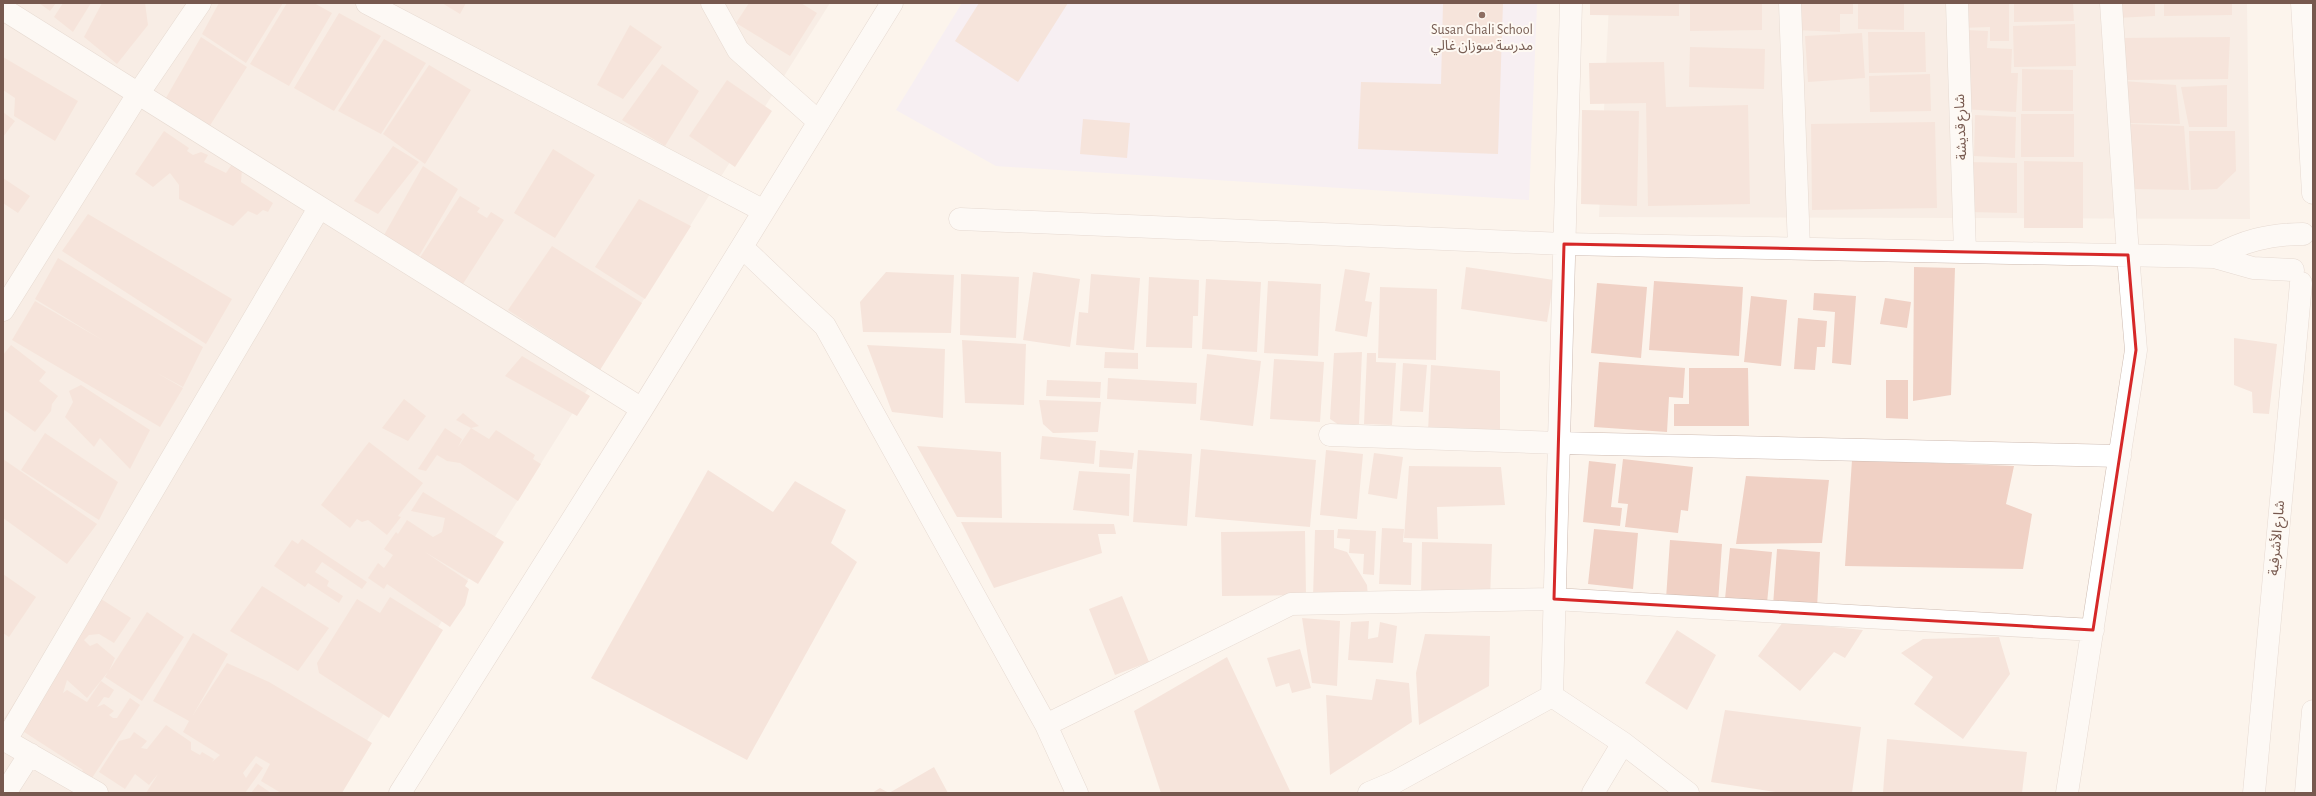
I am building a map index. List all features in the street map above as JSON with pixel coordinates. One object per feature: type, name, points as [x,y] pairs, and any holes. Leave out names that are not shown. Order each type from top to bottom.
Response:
[{"type":"street","points":[[3,310],[138,94],[200,3]]},
{"type":"street","points":[[367,3],[764,211]]},
{"type":"street","points":[[712,3],[738,50],[819,122]]},
{"type":"street","points":[[400,793],[642,409],[892,3]]},
{"type":"street","points":[[1552,696],[1571,3]]},
{"type":"street","points":[[1790,3],[1800,248]]},
{"type":"street","name":"شارع قديشة","points":[[1957,3],[1965,252]]},
{"type":"street","points":[[2067,793],[2136,350],[2111,3]]},
{"type":"street","points":[[2302,3],[2313,193]]},
{"type":"street","points":[[3,9],[642,409]]},
{"type":"street","points":[[97,793],[4,739],[319,208]]},
{"type":"street","points":[[960,220],[1564,244],[2214,257],[2302,282]]},
{"type":"street","points":[[2214,257],[2235,246],[2256,238],[2308,231]]},
{"type":"street","name":"شارع الأشرفية","points":[[2254,793],[2302,282],[2292,257],[2295,244],[2308,231]]},
{"type":"street","points":[[742,247],[825,326],[1046,725],[1077,793]]},
{"type":"street","points":[[1330,435],[1559,443],[2120,456]]},
{"type":"street","points":[[1046,725],[1291,604],[1554,599],[2093,630]]},
{"type":"street","points":[[1552,696],[1624,743],[1688,793]]},
{"type":"street","points":[[1369,793],[1392,787],[1552,696]]},
{"type":"street","points":[[2306,793],[2313,711]]},
{"type":"street","points":[[1593,793],[1624,743]]},
{"type":"street","points":[[5,793],[30,754]]},
{"type":"highlighted area","points":[[1564,244],[2128,255],[2136,350],[2093,630],[1554,599]]},
{"type":"shaded area","points":[[3,3],[830,3],[334,793],[3,793]]},
{"type":"shaded area","points":[[962,3],[1537,3],[1529,200],[996,166],[896,110]]},
{"type":"shaded area","points":[[1609,3],[2247,3],[2250,219],[1599,217]]},
{"type":"building","points":[[39,3],[56,3],[50,11]]},
{"type":"building","points":[[63,3],[91,3],[73,32],[54,17]]},
{"type":"building","points":[[102,3],[145,3],[148,25],[117,64],[84,37]]},
{"type":"building","points":[[219,3],[283,3],[246,63],[202,34]]},
{"type":"building","points":[[287,3],[314,3],[332,13],[289,86],[250,64]]},
{"type":"building","points":[[442,3],[466,3],[460,14]]},
{"type":"building","points":[[749,3],[801,3],[817,13],[790,56],[736,23]]},
{"type":"building","points":[[979,3],[1068,3],[1018,82],[955,41]]},
{"type":"building","points":[[1443,3],[1503,3],[1498,154],[1358,149],[1361,82],[1441,84]]},
{"type":"building","points":[[1590,3],[1679,3],[1679,16],[1590,15]]},
{"type":"building","points":[[1690,3],[1762,3],[1762,30],[1690,31]]},
{"type":"building","points":[[1797,3],[1853,3],[1853,14],[1840,14],[1840,32],[1796,30]]},
{"type":"building","points":[[1858,3],[1904,3],[1904,30],[1858,29]]},
{"type":"building","points":[[1961,3],[2009,3],[2009,41],[1990,41],[1990,27],[1961,28]]},
{"type":"building","points":[[2014,3],[2073,3],[2074,21],[2014,22]]},
{"type":"building","points":[[2116,3],[2155,3],[2155,16],[2117,18]]},
{"type":"building","points":[[2164,3],[2232,3],[2232,15],[2164,16]]},
{"type":"building","points":[[339,13],[381,36],[334,111],[294,88]]},
{"type":"building","points":[[2075,24],[2076,66],[2014,67],[2013,26]]},
{"type":"building","points":[[630,25],[662,47],[623,99],[597,85]]},
{"type":"building","points":[[1965,30],[1988,31],[1987,48],[2012,49],[2011,73],[2018,73],[2016,112],[1961,109]]},
{"type":"building","points":[[1868,32],[1925,32],[1926,72],[1869,73]]},
{"type":"building","points":[[1862,33],[1865,78],[1808,82],[1805,36]]},
{"type":"building","points":[[201,37],[247,67],[209,127],[163,103]]},
{"type":"building","points":[[2230,37],[2228,79],[2126,80],[2118,38]]},
{"type":"building","points":[[384,39],[426,63],[381,134],[338,111]]},
{"type":"building","points":[[1690,47],[1765,49],[1764,89],[1689,87]]},
{"type":"building","points":[[3,57],[78,101],[55,141],[14,116],[15,98],[3,90]]},
{"type":"building","points":[[1664,62],[1666,107],[1748,105],[1750,204],[1648,206],[1646,103],[1590,104],[1589,63]]},
{"type":"building","points":[[662,64],[699,91],[665,146],[622,120]]},
{"type":"building","points":[[429,65],[471,90],[425,164],[383,134]]},
{"type":"building","points":[[2022,69],[2073,70],[2073,111],[2022,111]]},
{"type":"building","points":[[1930,74],[1931,111],[1870,112],[1869,76]]},
{"type":"building","points":[[727,80],[772,111],[735,167],[689,136]]},
{"type":"building","points":[[2123,81],[2176,85],[2180,124],[2125,123]]},
{"type":"building","points":[[2227,85],[2227,127],[2189,127],[2181,87]]},
{"type":"building","points":[[1582,110],[1639,111],[1637,206],[1581,204]]},
{"type":"building","points":[[3,112],[15,121],[3,137]]},
{"type":"building","points":[[2021,114],[2074,114],[2074,157],[2021,157]]},
{"type":"building","points":[[1975,115],[2016,117],[2015,158],[1974,156]]},
{"type":"building","points":[[1083,119],[1130,123],[1127,158],[1080,154]]},
{"type":"building","points":[[1935,122],[1937,208],[1812,210],[1811,124]]},
{"type":"building","points":[[2130,124],[2184,126],[2189,190],[2131,189]]},
{"type":"building","points":[[164,131],[189,148],[187,151],[193,155],[201,152],[208,155],[204,162],[226,173],[232,164],[242,169],[241,182],[273,203],[268,212],[263,210],[257,215],[248,211],[233,226],[179,199],[179,185],[170,173],[153,187],[135,174]]},
{"type":"building","points":[[2189,131],[2235,131],[2236,171],[2217,189],[2191,190]]},
{"type":"building","points":[[393,146],[419,162],[378,214],[354,201]]},
{"type":"building","points":[[553,149],[595,175],[555,238],[514,213]]},
{"type":"building","points":[[2024,161],[2083,162],[2083,228],[2024,228]]},
{"type":"building","points":[[1968,162],[2017,163],[2017,213],[1967,212]]},
{"type":"building","points":[[423,166],[458,189],[419,256],[384,235]]},
{"type":"building","points":[[3,178],[30,196],[18,213],[3,203]]},
{"type":"building","points":[[460,196],[480,208],[477,212],[487,218],[491,212],[504,220],[461,287],[419,259]]},
{"type":"building","points":[[639,199],[691,226],[645,299],[595,267]]},
{"type":"building","points":[[88,214],[232,299],[206,344],[62,251]]},
{"type":"building","points":[[552,246],[642,303],[600,370],[508,310]]},
{"type":"building","points":[[58,258],[203,347],[183,387],[157,373],[183,388],[160,427],[12,340],[35,301],[104,341],[35,299]]},
{"type":"building","points":[[1466,267],[1554,280],[1547,322],[1461,309]]},
{"type":"building","points":[[1914,267],[1955,268],[1951,395],[1913,401]]},
{"type":"building","points":[[1345,269],[1370,273],[1365,301],[1372,302],[1367,337],[1335,331]]},
{"type":"building","points":[[886,272],[954,275],[951,333],[863,332],[860,302]]},
{"type":"building","points":[[1033,272],[1080,279],[1070,347],[1023,340]]},
{"type":"building","points":[[961,274],[1019,277],[1016,338],[960,335]]},
{"type":"building","points":[[1091,274],[1140,278],[1134,350],[1076,345],[1079,312],[1088,313]]},
{"type":"building","points":[[1149,277],[1199,280],[1198,316],[1193,316],[1192,348],[1146,347]]},
{"type":"building","points":[[1206,279],[1261,282],[1257,352],[1202,349]]},
{"type":"building","points":[[1268,281],[1321,284],[1318,356],[1264,353]]},
{"type":"building","points":[[1654,281],[1743,287],[1739,356],[1649,350]]},
{"type":"building","points":[[1597,283],[1647,287],[1641,358],[1591,353]]},
{"type":"building","points":[[1380,287],[1437,289],[1436,360],[1378,358]]},
{"type":"building","points":[[1814,293],[1856,296],[1851,365],[1832,363],[1835,312],[1813,310]]},
{"type":"building","points":[[1751,296],[1787,300],[1781,366],[1744,362]]},
{"type":"building","points":[[1885,298],[1911,302],[1907,328],[1880,324]]},
{"type":"building","points":[[1798,318],[1827,321],[1825,347],[1817,347],[1815,370],[1794,369]]},
{"type":"building","points":[[2234,338],[2277,344],[2269,414],[2253,413],[2252,392],[2234,385]]},
{"type":"building","points":[[962,340],[1026,344],[1024,405],[965,403]]},
{"type":"building","points":[[11,345],[46,372],[39,381],[58,396],[52,404],[51,411],[35,432],[3,409],[3,355]]},
{"type":"building","points":[[867,345],[945,349],[943,418],[892,412]]},
{"type":"building","points":[[1105,352],[1138,353],[1138,369],[1104,368]]},
{"type":"building","points":[[1362,352],[1359,424],[1342,427],[1330,419],[1334,353]]},
{"type":"building","points":[[1367,353],[1376,353],[1376,362],[1396,363],[1392,425],[1364,424]]},
{"type":"building","points":[[1207,354],[1261,361],[1253,426],[1200,420]]},
{"type":"building","points":[[522,356],[590,396],[577,416],[505,376]]},
{"type":"building","points":[[1274,359],[1324,362],[1320,422],[1270,419]]},
{"type":"building","points":[[1599,362],[1685,368],[1683,398],[1669,397],[1667,432],[1594,427]]},
{"type":"building","points":[[1403,363],[1427,365],[1423,412],[1400,411]]},
{"type":"building","points":[[1431,365],[1500,371],[1500,434],[1428,432]]},
{"type":"building","points":[[1689,368],[1748,368],[1749,426],[1674,426],[1674,404],[1689,404]]},
{"type":"building","points":[[1108,378],[1197,383],[1196,404],[1107,399]]},
{"type":"building","points":[[1047,380],[1101,382],[1100,398],[1046,396]]},
{"type":"building","points":[[1886,380],[1908,380],[1908,419],[1886,418]]},
{"type":"building","points":[[81,385],[150,430],[130,469],[100,438],[94,447],[65,417],[73,402],[69,391]]},
{"type":"building","points":[[404,399],[426,416],[408,441],[382,428]]},
{"type":"building","points":[[1039,400],[1101,402],[1098,432],[1053,433],[1043,424]]},
{"type":"building","points":[[463,413],[479,426],[471,428],[456,420]]},
{"type":"building","points":[[445,428],[462,439],[458,447],[471,428],[489,439],[496,430],[535,455],[533,459],[541,464],[518,501],[460,463],[447,461],[437,455],[426,471],[418,469]]},
{"type":"building","points":[[45,433],[118,482],[99,520],[21,470]]},
{"type":"building","points":[[1042,436],[1096,441],[1094,464],[1040,459]]},
{"type":"building","points":[[369,442],[423,483],[398,516],[401,517],[387,535],[368,520],[362,522],[357,519],[350,528],[321,505]]},
{"type":"building","points":[[917,446],[1001,452],[1002,518],[957,517]]},
{"type":"building","points":[[1201,449],[1316,460],[1310,527],[1195,517]]},
{"type":"building","points":[[1100,450],[1134,453],[1132,469],[1099,467]]},
{"type":"building","points":[[1138,450],[1192,454],[1187,526],[1133,522]]},
{"type":"building","points":[[1326,450],[1363,454],[1357,519],[1320,515]]},
{"type":"building","points":[[1374,453],[1403,457],[1397,499],[1368,494]]},
{"type":"building","points":[[3,459],[97,524],[67,564],[3,518]]},
{"type":"building","points":[[1623,459],[1693,467],[1688,511],[1681,510],[1678,533],[1625,527],[1628,504],[1618,503]]},
{"type":"building","points":[[1852,460],[2014,466],[2006,504],[2032,514],[2023,569],[1845,566]]},
{"type":"building","points":[[1589,461],[1616,464],[1611,507],[1622,508],[1620,526],[1583,522]]},
{"type":"building","points":[[1409,466],[1501,467],[1505,505],[1437,507],[1438,539],[1404,538]]},
{"type":"building","points":[[708,470],[773,512],[795,481],[846,510],[831,543],[857,562],[747,760],[591,678]]},
{"type":"building","points":[[1079,471],[1130,474],[1129,516],[1073,510]]},
{"type":"building","points":[[1746,476],[1829,480],[1822,543],[1736,544]]},
{"type":"building","points":[[423,492],[504,542],[478,584],[425,552],[468,581],[465,586],[469,589],[465,605],[450,627],[387,584],[384,589],[368,578],[378,563],[384,568],[393,555],[384,549],[396,532],[398,534],[407,520],[433,537],[442,532],[445,518],[411,511]]},
{"type":"building","points":[[961,522],[1114,524],[1116,534],[1098,534],[1102,553],[994,588]]},
{"type":"building","points":[[1382,528],[1404,529],[1403,542],[1412,543],[1411,585],[1379,584]]},
{"type":"building","points":[[1338,529],[1376,531],[1374,575],[1363,574],[1364,554],[1349,553],[1350,539],[1337,538]]},
{"type":"building","points":[[1594,529],[1638,533],[1633,589],[1588,584]]},
{"type":"building","points":[[1315,530],[1334,530],[1334,548],[1347,552],[1367,585],[1368,597],[1313,597]]},
{"type":"building","points":[[1305,531],[1306,595],[1222,596],[1221,532]]},
{"type":"building","points":[[302,539],[367,582],[362,589],[322,562],[315,572],[329,581],[327,586],[343,596],[339,603],[308,583],[305,587],[274,566],[292,540],[298,544]]},
{"type":"building","points":[[1670,540],[1722,544],[1718,603],[1666,599]]},
{"type":"building","points":[[1422,542],[1492,544],[1490,599],[1421,597]]},
{"type":"building","points":[[1730,548],[1772,552],[1767,603],[1725,599]]},
{"type":"building","points":[[1777,549],[1820,552],[1817,608],[1773,606]]},
{"type":"building","points":[[3,574],[36,597],[9,637],[3,633]]},
{"type":"building","points":[[262,586],[329,628],[298,671],[230,631]]},
{"type":"building","points":[[87,590],[131,618],[114,643],[99,634],[89,635],[84,640],[90,646],[97,643],[115,658],[109,671],[147,612],[184,637],[142,701],[105,677],[108,672],[87,698],[67,680],[63,693],[67,690],[87,702],[101,681],[114,690],[109,698],[104,697],[97,707],[104,704],[114,711],[109,715],[113,718],[117,718],[130,698],[140,705],[90,781],[81,774],[83,770],[4,719]]},
{"type":"building","points":[[1122,596],[1149,662],[1115,675],[1089,609]]},
{"type":"building","points":[[390,597],[443,630],[389,718],[319,673],[317,663],[357,599],[380,613]]},
{"type":"building","points":[[1302,618],[1340,621],[1337,686],[1312,683]]},
{"type":"building","points":[[1369,621],[1368,639],[1378,637],[1380,622],[1397,626],[1393,663],[1348,660],[1351,622]]},
{"type":"building","points":[[1783,622],[1863,630],[1845,658],[1834,652],[1800,691],[1758,656]]},
{"type":"building","points":[[1677,630],[1716,655],[1687,710],[1645,683]]},
{"type":"building","points":[[193,633],[228,654],[193,715],[227,663],[269,682],[372,743],[342,793],[281,793],[261,781],[270,764],[256,756],[243,773],[246,778],[256,763],[263,768],[245,793],[146,793],[158,774],[149,785],[135,774],[125,789],[99,772],[119,741],[130,738],[134,732],[147,741],[141,748],[147,749],[166,725],[191,742],[191,750],[200,755],[202,752],[214,759],[212,762],[220,755],[183,732],[189,721],[153,701]]},
{"type":"building","points":[[1425,634],[1490,636],[1489,686],[1419,725],[1416,673]]},
{"type":"building","points":[[1999,637],[2010,674],[1963,739],[1914,704],[1933,677],[1901,653],[1923,639]]},
{"type":"building","points":[[1300,649],[1311,688],[1292,693],[1289,683],[1276,687],[1267,658]]},
{"type":"building","points":[[1227,657],[1291,793],[1161,793],[1134,711]]},
{"type":"building","points":[[1376,679],[1409,683],[1412,722],[1330,775],[1326,695],[1372,700]]},
{"type":"building","points":[[1725,710],[1861,727],[1852,793],[1782,793],[1711,782]]},
{"type":"building","points":[[1887,739],[2027,752],[2022,793],[1883,793]]},
{"type":"building","points":[[934,767],[948,793],[889,793]]},
{"type":"building","points":[[258,784],[271,793],[251,793]]},
{"type":"building","points":[[880,788],[889,793],[872,793]]},
{"type":"place","name":"Susan Ghali School مدرسة سوزان غالي","points":[[1482,15]]}]
